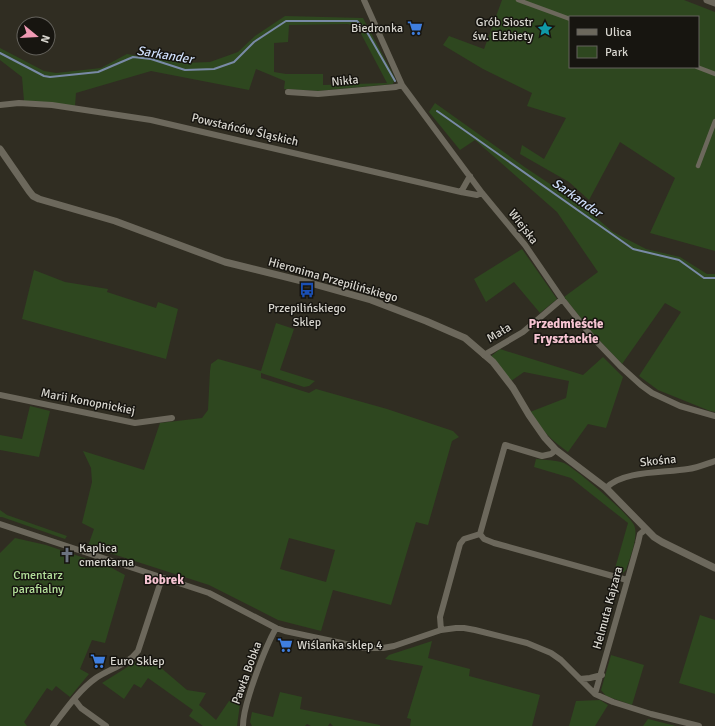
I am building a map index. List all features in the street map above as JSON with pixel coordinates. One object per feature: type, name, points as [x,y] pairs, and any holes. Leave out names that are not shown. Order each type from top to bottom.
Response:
[{"type":"street","name":"Wiejska","points":[[364,0],[402,85],[482,192],[525,246],[562,299],[593,338],[620,366],[652,393],[697,412],[715,416]]},
{"type":"street","points":[[518,0],[569,20]]},
{"type":"street","points":[[707,0],[715,3]]},
{"type":"street","points":[[699,68],[715,74]]},
{"type":"street","name":"Nikła","points":[[288,92],[318,94],[396,87],[402,85]]},
{"type":"street","name":"Powstańców Śląskich","points":[[0,105],[30,103],[52,105],[151,120],[461,192],[477,195],[482,192]]},
{"type":"street","points":[[698,166],[715,121]]},
{"type":"street","name":"Hieronima Przepilińskiego","points":[[0,149],[29,191],[33,196],[39,199],[115,220],[226,262],[371,300],[465,338],[493,362],[513,388],[540,432],[556,450],[606,488],[646,529],[662,542],[715,568]]},
{"type":"street","points":[[461,192],[470,176]]},
{"type":"street","name":"Mała","points":[[484,355],[523,332],[562,299]]},
{"type":"street","name":"Marii Konopnickiej","points":[[0,395],[135,423],[172,418]]},
{"type":"street","points":[[480,534],[505,445],[542,456],[551,454],[556,450]]},
{"type":"street","name":"Skośna","points":[[606,488],[616,480],[636,475],[689,469],[715,461]]},
{"type":"street","points":[[0,524],[221,598],[276,628],[365,648],[394,646],[441,630],[464,628],[527,643],[551,653],[561,660],[595,694],[613,702],[651,714],[699,726]]},
{"type":"street","name":"Helmuta Kajzara","points":[[595,694],[602,675],[640,534],[646,529]]},
{"type":"street","points":[[480,534],[484,539],[494,543],[627,580]]},
{"type":"street","points":[[441,630],[440,616],[460,544],[464,540],[480,534]]},
{"type":"street","points":[[53,726],[74,699],[96,678],[108,670],[131,659],[138,651],[162,578]]},
{"type":"street","name":"Pawła Bobka","points":[[243,726],[243,716],[259,665],[265,648],[276,628]]},
{"type":"street","points":[[580,679],[602,675]]},
{"type":"street","points":[[74,699],[81,708],[106,726]]},
{"type":"green space","points":[[502,0],[684,0],[715,12],[715,251],[650,233],[675,178],[620,142],[589,200],[569,182],[520,154],[522,145],[544,159],[566,118],[527,106],[532,93],[483,69],[443,45],[449,36],[484,49]]},
{"type":"green space","points":[[285,16],[363,18],[395,78],[393,84],[318,91],[284,89],[285,81],[256,69],[249,90],[151,71],[76,93],[75,106],[24,101],[22,77],[0,60],[0,48],[44,71],[56,73],[101,68],[127,54],[184,63],[210,62],[238,52],[255,36]],"holes":[[[348,24],[358,28],[387,83],[323,85],[323,74],[286,74],[274,72],[274,43],[288,42],[289,25]]]},
{"type":"green space","points":[[435,103],[526,168],[580,204],[613,232],[646,249],[680,257],[707,274],[715,274],[715,412],[658,390],[639,376],[681,312],[665,303],[622,364],[596,337],[564,297],[598,272],[557,212],[475,140],[460,150],[429,112]]},
{"type":"green space","points":[[522,249],[557,299],[540,313],[514,282],[486,302],[474,279]]},
{"type":"green space","points":[[34,270],[65,282],[108,289],[107,292],[156,308],[158,302],[178,309],[166,359],[22,319]]},
{"type":"green space","points":[[276,323],[294,329],[280,370],[315,381],[309,386],[304,387],[261,373],[261,378],[309,393],[316,389],[387,409],[453,431],[459,437],[452,441],[428,525],[416,522],[391,605],[333,590],[321,631],[278,620],[209,585],[88,546],[94,529],[82,523],[92,482],[91,468],[83,451],[144,470],[160,423],[202,418],[208,410],[211,364],[218,359],[261,371]],"holes":[[[289,538],[335,550],[326,582],[280,569]]]},
{"type":"green space","points":[[500,349],[583,375],[603,357],[623,377],[606,428],[588,424],[568,452],[547,434],[530,412],[566,398],[569,381],[524,372],[511,381],[490,357]]},
{"type":"green space","points":[[30,406],[50,411],[39,457],[0,450],[0,435],[22,439]]},
{"type":"green space","points":[[536,459],[561,462],[579,473],[602,492],[634,525],[635,541],[626,570],[623,573],[614,572],[628,523],[571,478],[534,467]]},
{"type":"green space","points":[[0,510],[7,515],[67,536],[65,539],[0,517]]},
{"type":"green space","name":"Cmentarz parafialny","points":[[15,538],[46,545],[108,566],[125,575],[105,643],[92,640],[80,669],[89,674],[70,697],[56,686],[52,691],[47,688],[24,722],[27,726],[0,726],[0,553]]},
{"type":"green space","points":[[700,615],[715,620],[715,694],[679,683]]},
{"type":"green space","points":[[432,641],[428,658],[470,669],[469,676],[540,695],[532,726],[410,726],[411,719],[407,718],[423,666],[385,659],[389,655]]},
{"type":"green space","points":[[611,655],[644,665],[632,705],[606,696],[601,690]]},
{"type":"green space","points":[[140,656],[160,667],[187,690],[206,693],[199,705],[216,720],[229,701],[240,704],[237,726],[203,726],[189,716],[193,710],[148,678],[141,688],[134,684],[124,699],[102,683],[137,661]]},
{"type":"green space","points":[[280,692],[302,697],[300,709],[380,726],[333,726],[330,723],[328,726],[311,726],[307,724],[305,726],[252,726],[250,722],[252,712],[273,717]]},
{"type":"green space","points":[[600,700],[608,705],[595,726],[569,726],[576,701]]},
{"type":"green space","points":[[648,719],[676,726],[643,726]]},
{"type":"waterway","name":"Sarkander","points":[[0,53],[44,76],[50,77],[98,72],[133,57],[151,59],[185,70],[214,69],[234,62],[254,42],[286,21],[357,21],[364,28]]},
{"type":"waterway","name":"Sarkander","points":[[367,32],[395,81]]},
{"type":"waterway","name":"Sarkander","points":[[437,111],[633,249],[679,260],[704,278],[715,278]]},
{"type":"place","name":"Biedronka","points":[[415,28]]},
{"type":"place","name":"Grób Siostr św. Elżbiety","points":[[545,29]]},
{"type":"place","name":"Przepilińskiego Sklep","points":[[307,290]]},
{"type":"place","name":"Kaplica cmentarna","points":[[67,555]]},
{"type":"place","name":"Wiślanka sklep 4","points":[[285,645]]},
{"type":"place","name":"Euro Sklep","points":[[98,661]]},
{"type":"district","name":"Przedmieście Frysztackie","points":[[566,332]]},
{"type":"district","name":"Bobrek","points":[[164,580]]}]
